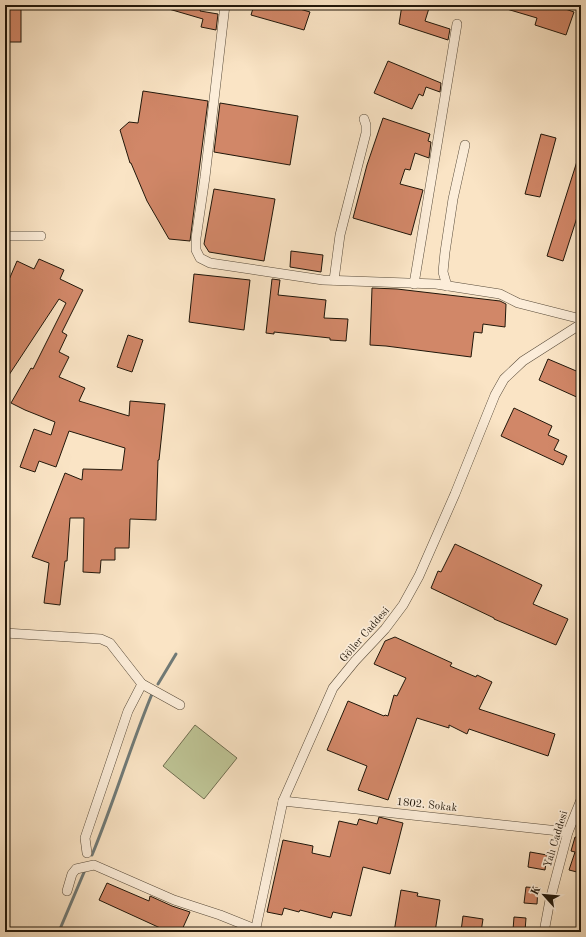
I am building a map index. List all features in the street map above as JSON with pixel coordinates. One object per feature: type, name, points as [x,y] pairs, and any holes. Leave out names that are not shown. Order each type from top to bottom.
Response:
[{"type":"street","points":[[225,5],[205,177],[196,238],[196,250],[200,258],[210,263],[277,274],[334,280],[446,286],[500,294],[518,303],[581,319]]},
{"type":"street","points":[[414,284],[457,24]]},
{"type":"street","points":[[334,280],[340,235],[366,133],[366,125],[364,120]]},
{"type":"street","points":[[446,286],[443,272],[445,252],[453,200],[465,145]]},
{"type":"street","points":[[5,236],[41,236]]},
{"type":"street","name":"Göller Caddesi","points":[[255,931],[283,801],[333,688],[355,661],[385,629],[403,605],[419,576],[455,494],[494,395],[504,379],[523,361],[581,324]]},
{"type":"street","points":[[5,633],[100,639],[110,643],[142,684],[180,705]]},
{"type":"street","points":[[87,853],[85,838],[128,711],[142,684]]},
{"type":"street","name":"Yalı Caddesi","points":[[544,932],[550,900],[568,832],[581,800]]},
{"type":"street","name":"1802. Sokak","points":[[283,801],[568,832]]},
{"type":"street","points":[[67,891],[72,874],[76,869],[94,865],[174,900],[220,915],[255,931]]},
{"type":"green space","points":[[195,725],[237,758],[204,799],[163,766]]},
{"type":"building","points":[[5,5],[21,5],[21,42],[5,42]]},
{"type":"building","points":[[162,5],[202,5],[200,11],[218,14],[216,30],[201,27],[203,19],[162,7]]},
{"type":"building","points":[[254,5],[286,5],[310,12],[304,30],[251,15]]},
{"type":"building","points":[[402,5],[430,5],[425,21],[450,29],[448,40],[399,24]]},
{"type":"building","points":[[500,5],[554,5],[574,12],[566,35],[535,25],[537,18],[500,7]]},
{"type":"building","points":[[388,61],[441,83],[440,92],[426,87],[423,96],[419,94],[412,109],[374,93]]},
{"type":"building","points":[[143,91],[208,101],[190,241],[169,239],[147,201],[130,163],[120,130],[129,122],[138,123]]},
{"type":"building","points":[[220,103],[298,116],[290,165],[214,152]]},
{"type":"building","points":[[383,118],[430,134],[428,141],[431,142],[429,158],[415,153],[410,170],[405,169],[400,184],[423,190],[411,235],[353,218],[367,165]]},
{"type":"building","points":[[541,134],[556,138],[540,197],[525,194]]},
{"type":"building","points":[[579,155],[581,156],[581,205],[563,261],[547,256]]},
{"type":"building","points":[[214,189],[275,199],[264,261],[209,252],[204,244]]},
{"type":"building","points":[[291,251],[323,255],[321,272],[290,267]]},
{"type":"building","points":[[39,259],[64,270],[60,279],[83,290],[62,332],[67,335],[59,352],[69,357],[59,377],[85,388],[79,401],[129,416],[130,401],[165,404],[158,460],[156,520],[130,519],[129,548],[115,548],[115,560],[101,560],[100,573],[83,572],[84,518],[70,518],[67,561],[65,561],[60,605],[44,603],[49,563],[32,557],[65,473],[82,480],[83,469],[122,470],[125,448],[69,431],[56,467],[39,461],[35,472],[20,467],[34,429],[51,435],[55,422],[11,403],[31,368],[33,369],[66,303],[59,299],[5,381],[5,289],[17,261],[34,269]]},
{"type":"building","points":[[194,274],[250,280],[244,330],[189,322]]},
{"type":"building","points":[[272,279],[280,280],[278,295],[326,300],[324,318],[348,319],[346,341],[274,332],[274,334],[266,333]]},
{"type":"building","points":[[372,288],[397,289],[500,301],[506,304],[505,327],[483,324],[482,333],[474,332],[471,357],[370,345]]},
{"type":"building","points":[[128,335],[143,340],[132,372],[117,367]]},
{"type":"building","points":[[548,359],[581,373],[581,399],[539,380]]},
{"type":"building","points":[[514,408],[552,426],[548,435],[559,440],[554,450],[567,456],[563,465],[501,436]]},
{"type":"building","points":[[455,544],[542,585],[533,604],[568,619],[556,645],[494,619],[431,588],[438,571],[441,572]]},
{"type":"building","points":[[395,637],[452,663],[450,666],[476,677],[477,675],[492,682],[479,709],[555,734],[548,756],[469,729],[467,734],[449,725],[449,728],[417,718],[388,800],[358,790],[367,766],[327,750],[348,701],[384,716],[388,716],[394,695],[397,696],[406,678],[374,664],[385,641]]},
{"type":"building","points":[[379,817],[403,823],[390,874],[363,867],[351,916],[333,912],[331,918],[300,910],[299,912],[284,908],[282,915],[267,912],[283,840],[313,846],[312,853],[330,857],[339,821],[357,825],[359,819],[377,824]]},
{"type":"building","points":[[575,837],[581,838],[581,859],[577,872],[569,870],[575,852],[571,851]]},
{"type":"building","points":[[530,852],[547,855],[545,870],[528,867]]},
{"type":"building","points":[[107,883],[149,901],[150,896],[190,912],[181,932],[169,932],[99,900]]},
{"type":"building","points":[[526,887],[538,888],[537,904],[524,903]]},
{"type":"building","points":[[401,890],[418,893],[417,896],[440,900],[435,932],[394,932]]},
{"type":"building","points":[[463,916],[483,919],[481,932],[461,931]]},
{"type":"building","points":[[514,917],[526,918],[525,931],[513,930]]},
{"type":"waterway","points":[[158,684],[176,654]]},
{"type":"waterway","points":[[92,855],[152,694]]},
{"type":"waterway","points":[[57,932],[60,929],[85,870]]}]
